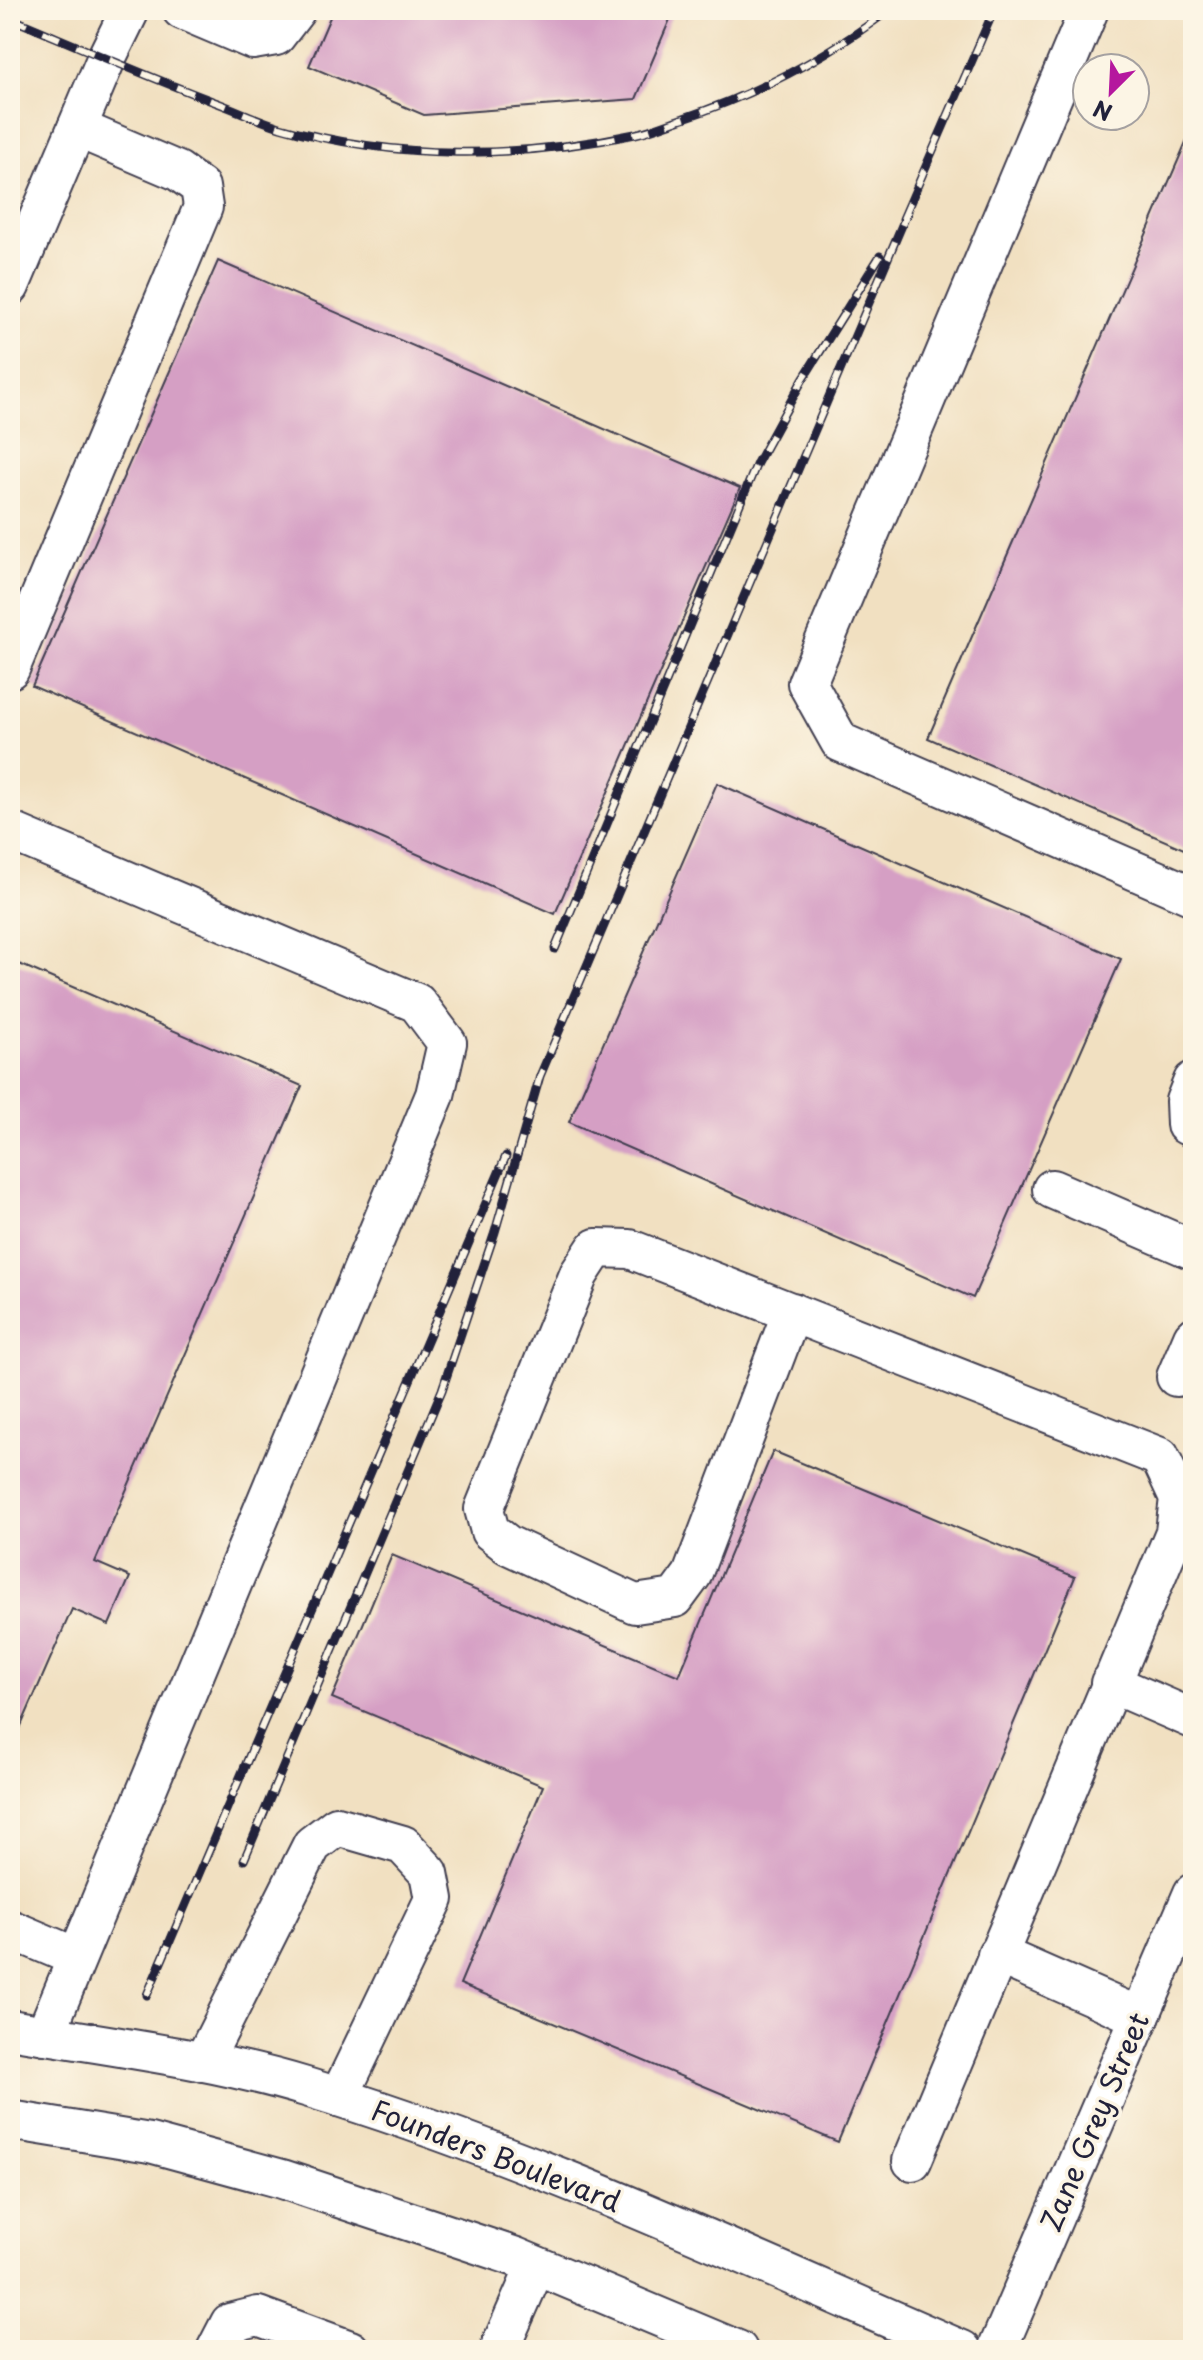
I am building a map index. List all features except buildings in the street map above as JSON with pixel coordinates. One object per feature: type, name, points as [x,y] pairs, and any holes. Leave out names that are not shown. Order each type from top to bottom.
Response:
[{"type":"street","points":[[10,286],[130,10]]},
{"type":"street","points":[[182,10],[253,40],[276,36],[296,10]]},
{"type":"street","points":[[1089,10],[807,683],[840,742],[1193,896]]},
{"type":"street","points":[[10,669],[203,207],[200,187],[178,171],[77,128]]},
{"type":"street","points":[[10,831],[417,1003],[447,1043],[435,1095],[76,1957],[28,2032]]},
{"type":"street","points":[[1193,1081],[1185,1101],[1186,1125],[1193,1128]]},
{"type":"street","points":[[1052,1189],[1193,1250]]},
{"type":"street","points":[[792,1312],[692,1575],[675,1598],[635,1604],[508,1545],[490,1531],[484,1509],[579,1274],[596,1248],[630,1249],[792,1312],[1160,1457],[1179,1498],[1175,1532],[912,2161]]},
{"type":"street","points":[[1176,1377],[1193,1337]]},
{"type":"street","points":[[1110,1683],[1193,1719]]},
{"type":"street","points":[[203,2062],[312,1845],[337,1826],[403,1845],[429,1873],[434,1899],[339,2097]]},
{"type":"street","name":"Zane Grey Street","points":[[997,2350],[1193,1893]]},
{"type":"street","points":[[10,1929],[76,1957]]},
{"type":"street","points":[[997,1954],[1140,2017]]},
{"type":"street","name":"Founders Boulevard","points":[[28,2032],[203,2062],[303,2086],[410,2120],[531,2164],[962,2350]]},
{"type":"street","points":[[10,2120],[150,2143],[282,2179],[536,2266],[738,2350]]},
{"type":"street","points":[[499,2350],[536,2266]]},
{"type":"street","points":[[216,2350],[230,2323],[258,2316],[350,2350]]},
{"type":"railway","points":[[10,18],[280,127],[368,146],[457,152],[546,148],[652,129],[709,109],[790,73],[889,10]]},
{"type":"railway","points":[[903,219],[994,10]]},
{"type":"railway","points":[[244,1860],[442,1390],[495,1232],[540,1076],[908,211]]},
{"type":"railway","points":[[555,949],[757,463],[803,379],[880,256]]},
{"type":"railway","points":[[147,1995],[506,1156]]}]
